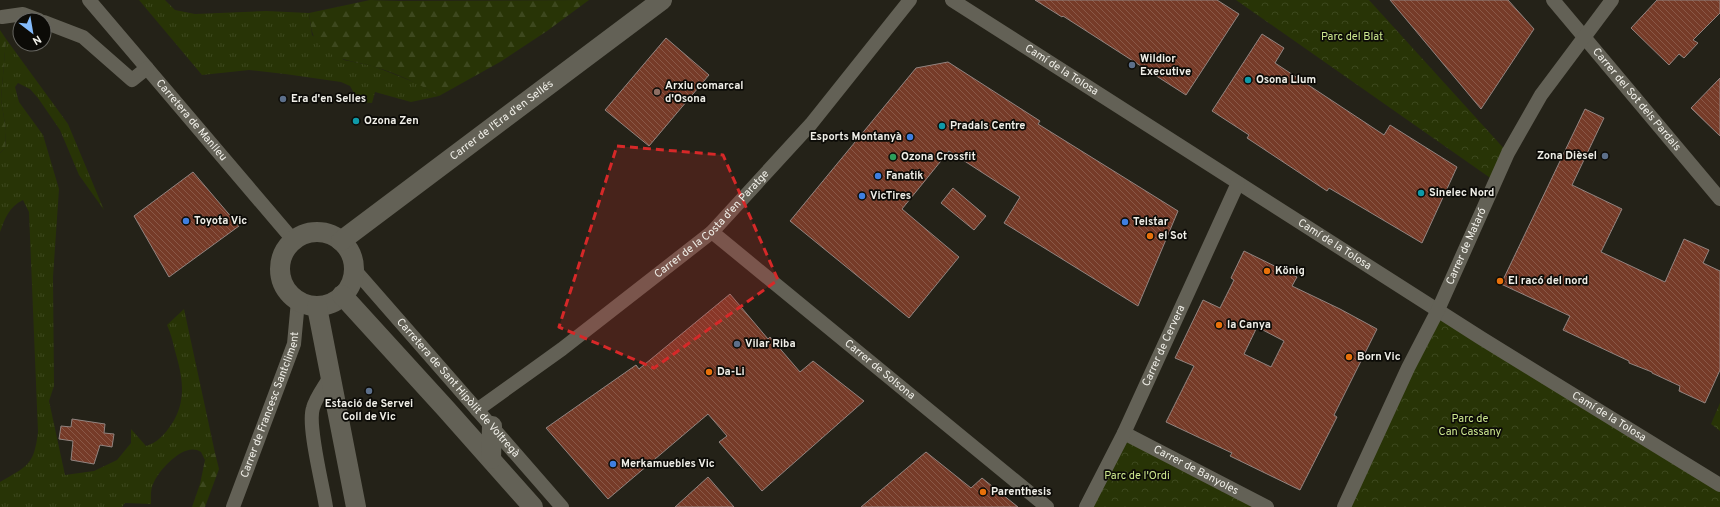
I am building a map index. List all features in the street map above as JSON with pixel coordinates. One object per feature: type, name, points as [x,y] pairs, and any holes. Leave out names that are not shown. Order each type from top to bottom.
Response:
[{"type":"street","name":"Carretera de Manlleu","points":[[89,0],[294,241]]},
{"type":"street","name":"Carrer de l'Era d'en Sellés","points":[[341,241],[662,0]]},
{"type":"street","name":"Carrer de la Costa d'en Paratge","points":[[477,410],[562,349],[712,232],[811,124],[910,0]]},
{"type":"street","name":"Camí de la Tolosa","points":[[952,0],[1438,310],[1720,485]]},
{"type":"street","name":"Carrer del Sot dels Pardals","points":[[1553,0],[1720,199]]},
{"type":"street","name":"Carrer de Mataró","points":[[1344,507],[1408,368],[1438,310],[1508,153],[1541,95],[1612,0]]},
{"type":"street","points":[[2,17],[12,16]]},
{"type":"street","points":[[52,25],[83,37],[132,80],[147,68]]},
{"type":"street","name":"Carrer de Cervera","points":[[1086,507],[1124,434],[1238,183]]},
{"type":"street","points":[[318,232],[330,235],[341,241],[352,257],[354,269],[352,281],[342,295],[332,303],[317,306],[311,306],[298,301],[285,287],[281,275],[281,262],[286,250],[294,241],[305,234],[318,232]]},
{"type":"street","name":"Carrer de Solsona","points":[[712,232],[1047,507]]},
{"type":"street","name":"Carretera de Sant Hipòlit de Voltregà","points":[[354,269],[562,507]]},
{"type":"street","name":"Carretera de Sant Hipòlit de Voltregà","points":[[342,295],[533,507]]},
{"type":"street","name":"Carrer de Francesc Santcliment","points":[[233,507],[294,344],[298,301]]},
{"type":"street","points":[[317,306],[356,507]]},
{"type":"street","points":[[326,507],[312,433],[312,415],[313,408],[331,375]]},
{"type":"street","points":[[491,459],[492,426]]},
{"type":"street","name":"Carrer de Banyoles","points":[[1124,434],[1268,507]]},
{"type":"highlighted area","points":[[617,146],[723,155],[778,280],[654,368],[559,327]]},
{"type":"green space","points":[[139,0],[165,0],[175,10],[195,14],[266,11],[309,13],[312,35],[344,60],[373,66],[419,84],[439,96],[411,102],[375,92],[372,103],[359,102],[350,86],[341,82],[249,70],[202,75]]},
{"type":"green space","points":[[370,0],[589,0],[547,31],[500,62],[439,96],[398,75],[338,57],[326,51],[315,39],[309,13]]},
{"type":"green space","name":"Parc del Blat","points":[[1236,0],[1369,0],[1508,153],[1496,182]]},
{"type":"green space","points":[[0,30],[6,39],[1,99],[6,131],[5,148],[0,153]]},
{"type":"green space","points":[[6,39],[12,47],[12,52],[15,52],[68,124],[104,210],[79,175],[60,130],[30,89],[18,83],[15,87],[19,102],[43,135],[59,189],[53,277],[54,386],[49,401],[65,475],[94,471],[117,460],[131,443],[131,429],[146,446],[157,440],[169,428],[180,407],[182,389],[178,361],[167,325],[184,309],[215,453],[205,460],[201,452],[188,450],[174,458],[162,470],[154,482],[151,490],[151,504],[125,503],[122,507],[0,507],[0,482],[28,464],[34,452],[38,432],[29,212],[23,200],[11,210],[0,232],[0,153],[5,148],[6,131],[1,99]]},
{"type":"green space","name":"Parc de Can Cassany","points":[[1438,310],[1720,485],[1720,507],[1344,507]]},
{"type":"green space","points":[[1720,403],[1720,431],[1711,424]]},
{"type":"green space","name":"Parc de l'Ordi","points":[[1124,433],[1267,507],[1086,507]]},
{"type":"green space","points":[[215,453],[219,469],[205,507],[192,507],[200,484],[205,460]]},
{"type":"building","points":[[1035,0],[1217,0],[1239,14],[1186,95],[1063,16],[1062,17]]},
{"type":"building","points":[[1390,0],[1508,0],[1534,29],[1481,109]]},
{"type":"building","points":[[1657,0],[1720,0],[1720,13],[1693,40],[1698,43],[1684,58],[1679,54],[1669,65],[1631,28]]},
{"type":"building","points":[[1262,34],[1284,48],[1275,63],[1384,135],[1390,125],[1457,167],[1422,243],[1329,188],[1327,191],[1247,138],[1249,135],[1212,111]]},
{"type":"building","name":"Arxiu comarcal d'Osona","points":[[666,38],[709,75],[649,146],[605,110]]},
{"type":"building","points":[[948,62],[1040,121],[1038,124],[1178,211],[1138,306],[1004,223],[1020,197],[949,151],[902,209],[959,257],[909,318],[790,221],[916,68]]},
{"type":"building","points":[[1720,78],[1720,136],[1691,108]]},
{"type":"building","points":[[1585,109],[1604,118],[1572,185],[1622,209],[1601,252],[1665,282],[1684,239],[1709,250],[1703,263],[1720,271],[1720,370],[1705,403],[1679,391],[1680,386],[1652,372],[1629,363],[1629,361],[1563,330],[1570,316],[1501,284]]},
{"type":"building","name":"Toyota Vic","points":[[193,172],[239,226],[169,277],[134,216]]},
{"type":"building","points":[[953,188],[986,216],[974,230],[941,203]]},
{"type":"building","points":[[1244,251],[1297,277],[1292,286],[1377,329],[1334,415],[1337,417],[1300,490],[1230,456],[1232,453],[1166,422],[1194,366],[1175,358],[1203,300],[1220,308],[1234,280],[1231,278]],"holes":[[[1257,327],[1284,341],[1271,367],[1244,354]]]},
{"type":"building","points":[[730,294],[768,339],[770,337],[800,372],[813,361],[864,401],[762,491],[719,442],[727,436],[708,414],[608,499],[546,428],[636,365],[639,369]]},
{"type":"building","points":[[72,419],[105,424],[104,433],[114,434],[112,447],[100,445],[94,464],[71,460],[73,441],[59,439],[61,426],[71,427]]},
{"type":"building","points":[[926,452],[971,488],[982,478],[1018,507],[861,507]]},
{"type":"building","points":[[708,477],[734,507],[675,507]]},
{"type":"place","name":"Wildior Executive","points":[[1132,65]]},
{"type":"place","name":"Osona Llum","points":[[1248,80]]},
{"type":"place","name":"Arxiu comarcal d'Osona","points":[[657,92]]},
{"type":"place","name":"Era d'en Selles","points":[[283,99]]},
{"type":"place","name":"Ozona Zen","points":[[356,121]]},
{"type":"place","name":"Pradals Centre","points":[[942,126]]},
{"type":"place","name":"Esports Montanyà","points":[[910,137]]},
{"type":"place","name":"Zona Dièsel","points":[[1605,156]]},
{"type":"place","name":"Ozona Crossfit","points":[[893,157]]},
{"type":"place","name":"Fanatik","points":[[878,176]]},
{"type":"place","name":"Sinelec Nord","points":[[1421,193]]},
{"type":"place","name":"VicTires","points":[[862,196]]},
{"type":"place","name":"Toyota Vic","points":[[186,221]]},
{"type":"place","name":"Telstar","points":[[1125,222]]},
{"type":"place","name":"el Sot","points":[[1150,236]]},
{"type":"place","name":"König","points":[[1267,271]]},
{"type":"place","name":"El racó del nord","points":[[1500,281]]},
{"type":"place","name":"la Canya","points":[[1219,325]]},
{"type":"place","name":"Vilar Riba","points":[[737,344]]},
{"type":"place","name":"Born Vic","points":[[1349,357]]},
{"type":"place","name":"Da-Li","points":[[709,372]]},
{"type":"place","name":"Estació de Servei Coll de Vic","points":[[369,391]]},
{"type":"place","name":"Merkamuebles Vic","points":[[613,464]]},
{"type":"place","name":"Parenthesis","points":[[983,492]]}]
